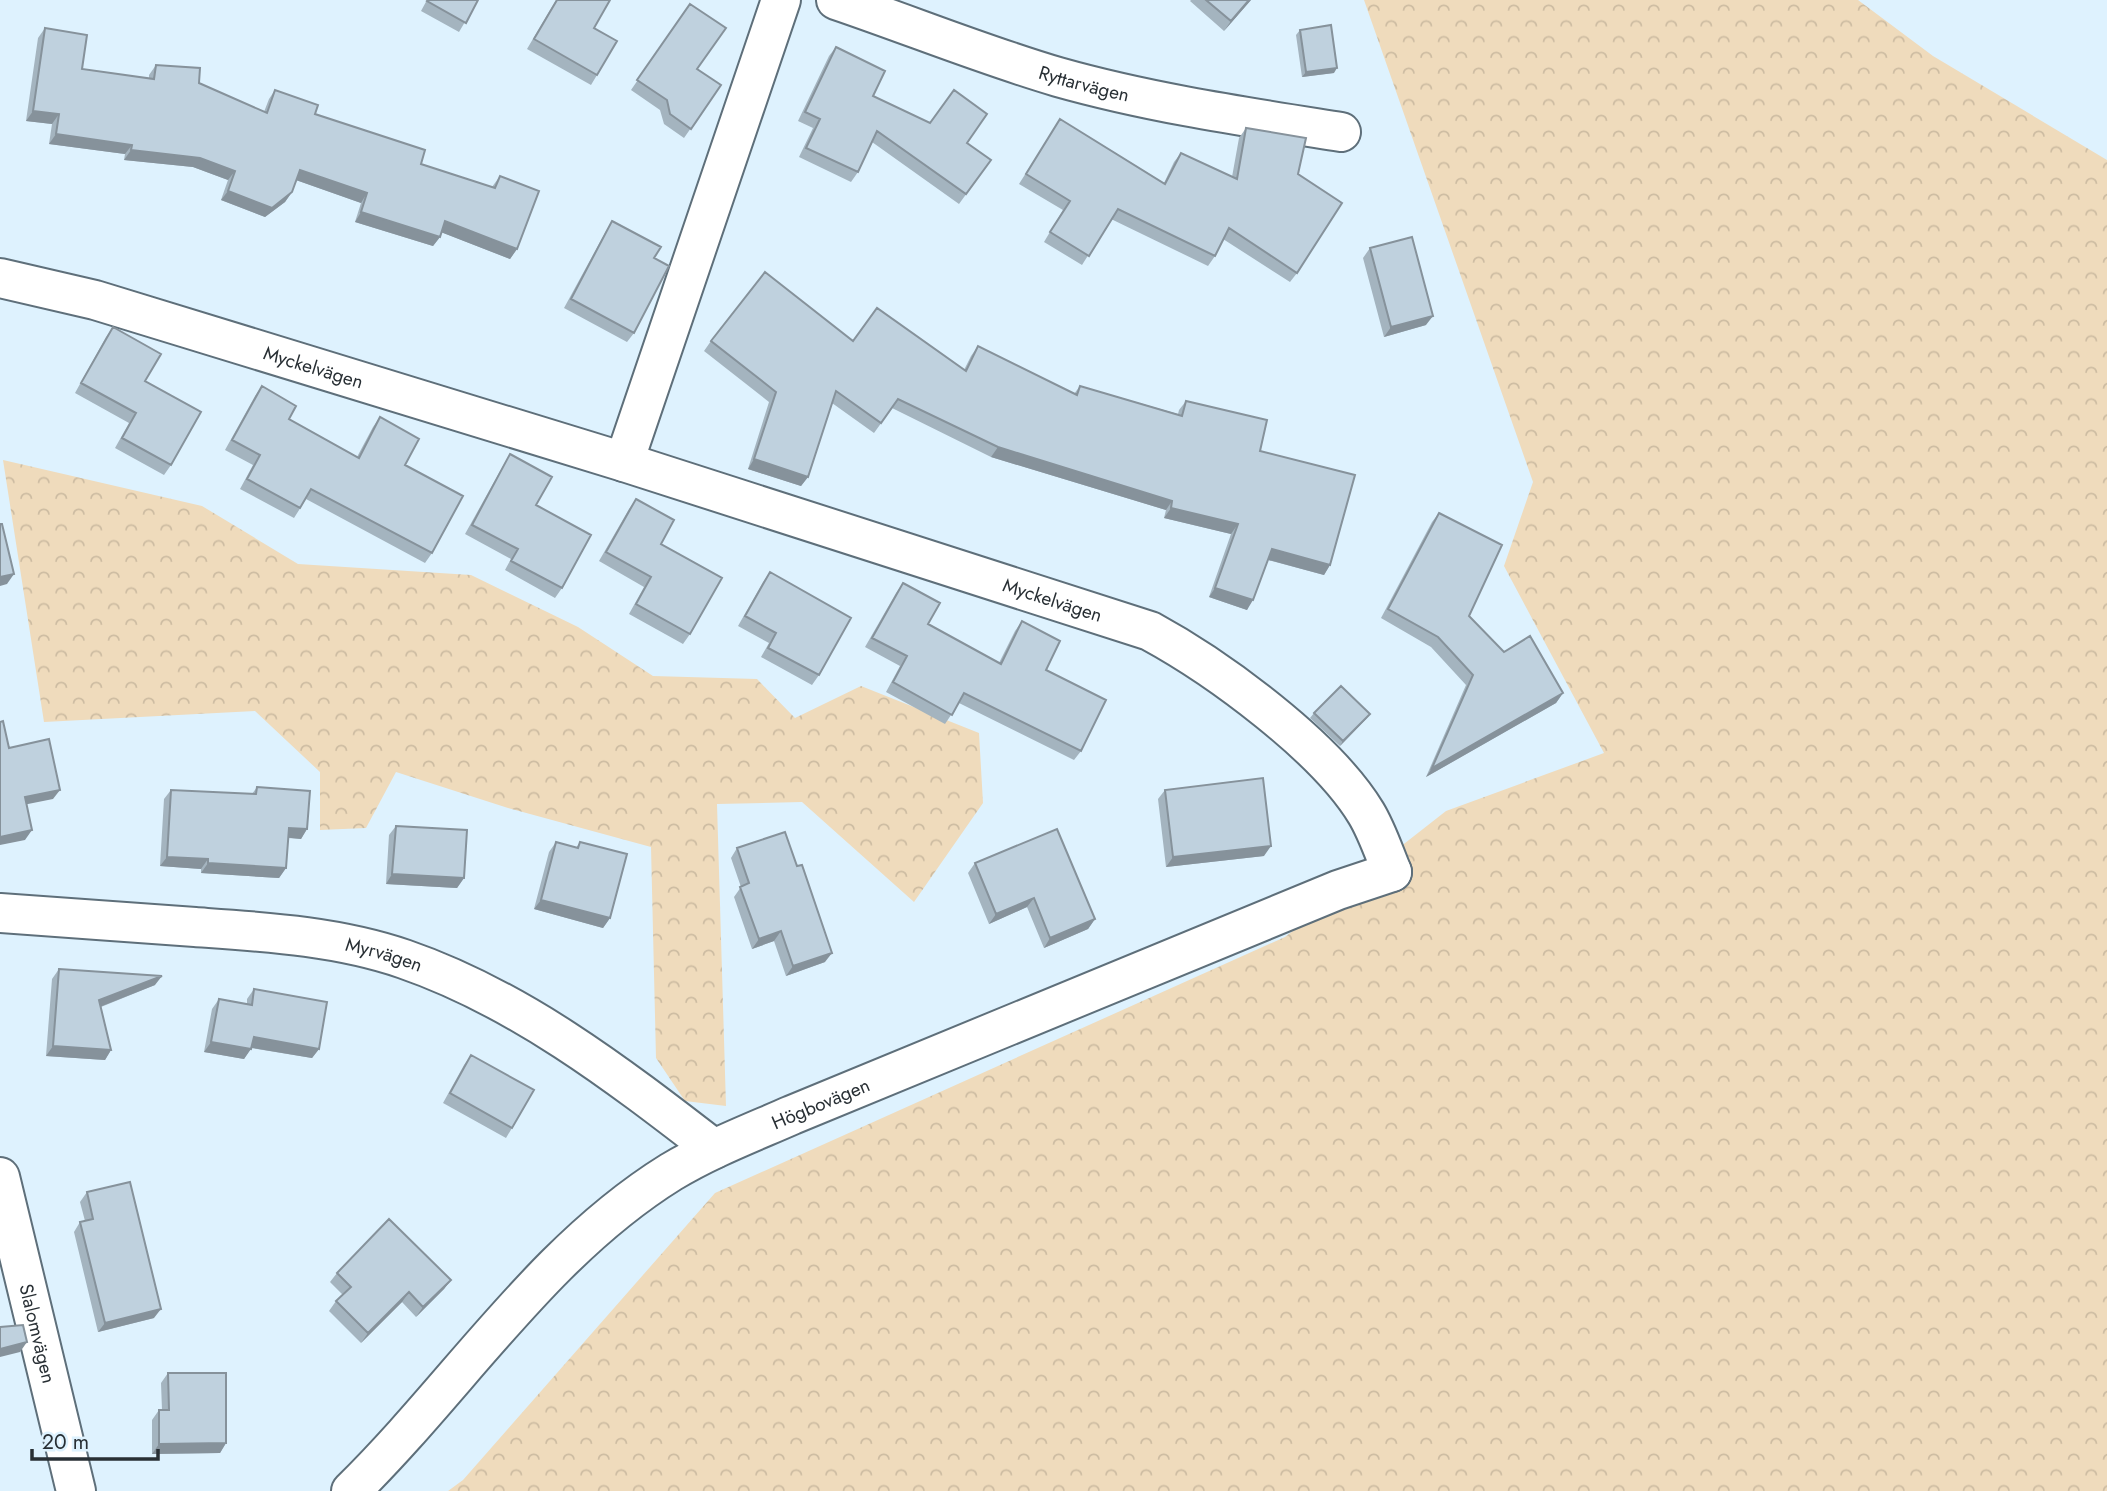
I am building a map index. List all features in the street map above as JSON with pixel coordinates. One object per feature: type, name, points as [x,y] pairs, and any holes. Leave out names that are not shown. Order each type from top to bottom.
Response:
[{"type":"street","points":[[624,462],[781,0]]},
{"type":"street","name":"Ryttarvägen","points":[[836,0],[1080,82],[1217,113],[1341,132]]},
{"type":"street","name":"Myckelvägen","points":[[0,278],[95,300],[624,462],[1128,623],[1174,644],[1265,709],[1322,762],[1366,814],[1392,872]]},
{"type":"street","name":"Högbovägen","points":[[351,1491],[400,1443],[494,1332],[549,1274],[639,1195],[713,1149],[1338,890],[1392,872]]},
{"type":"street","name":"Myrvägen","points":[[0,913],[272,932],[332,940],[402,958],[473,986],[533,1019],[640,1092],[713,1149]]},
{"type":"street","name":"Slalomvägen","points":[[0,1177],[76,1491]]},
{"type":"green space","points":[[1364,0],[1858,0],[1933,56],[2107,160],[2107,1491],[448,1491],[463,1480],[715,1193],[1285,937],[1446,811],[1604,753],[1504,566],[1533,482]]},
{"type":"green space","points":[[3,460],[202,506],[298,564],[471,575],[578,627],[653,676],[757,679],[795,718],[861,686],[979,733],[983,803],[914,902],[802,802],[717,804],[726,1106],[685,1101],[656,1058],[651,847],[508,808],[396,772],[366,828],[320,830],[320,772],[255,711],[44,722]]},
{"type":"building","points":[[428,0],[478,0],[466,23]]},
{"type":"building","points":[[557,0],[610,0],[594,28],[617,41],[597,75],[534,39]]},
{"type":"building","points":[[1206,0],[1249,0],[1231,21]]},
{"type":"building","points":[[690,4],[726,28],[697,69],[721,85],[691,129],[670,114],[667,100],[637,80]]},
{"type":"building","points":[[1331,25],[1337,68],[1306,72],[1300,30]]},
{"type":"building","points":[[45,28],[87,35],[82,69],[154,79],[156,65],[200,68],[199,83],[267,113],[275,90],[318,105],[315,114],[425,150],[421,164],[495,188],[500,176],[539,191],[517,249],[445,221],[440,237],[361,212],[367,193],[300,170],[292,192],[272,208],[228,191],[235,171],[200,158],[131,150],[132,145],[56,134],[59,114],[33,111]]},
{"type":"building","points":[[836,47],[885,71],[873,96],[930,123],[954,90],[987,114],[967,143],[991,160],[966,194],[877,131],[858,172],[806,148],[820,119],[805,112]]},
{"type":"building","points":[[1060,119],[1165,184],[1181,153],[1237,179],[1246,128],[1306,138],[1298,174],[1342,203],[1297,273],[1229,228],[1215,256],[1118,209],[1089,256],[1050,232],[1070,201],[1026,174]]},
{"type":"building","points":[[612,221],[661,247],[654,258],[669,266],[634,333],[571,299]]},
{"type":"building","points":[[1412,237],[1433,316],[1391,327],[1370,248]]},
{"type":"building","points":[[765,272],[853,341],[877,308],[966,371],[978,346],[1077,395],[1080,386],[1182,416],[1186,401],[1267,420],[1260,451],[1355,475],[1330,565],[1272,549],[1253,600],[1215,588],[1238,524],[1171,508],[1172,501],[998,447],[898,399],[881,423],[836,391],[808,477],[754,459],[776,392],[711,341]]},
{"type":"building","points":[[113,327],[161,354],[145,381],[201,412],[171,465],[122,438],[136,413],[81,383]]},
{"type":"building","points":[[262,386],[296,406],[289,419],[359,458],[380,417],[419,439],[405,465],[463,496],[432,553],[311,489],[300,508],[247,479],[260,455],[232,440]]},
{"type":"building","points":[[510,454],[552,477],[536,505],[591,535],[562,588],[511,561],[518,549],[472,525]]},
{"type":"building","points":[[636,499],[674,520],[661,544],[722,578],[690,634],[636,604],[651,577],[606,552]]},
{"type":"building","points":[[1439,513],[1502,545],[1469,616],[1504,652],[1530,636],[1563,693],[1432,768],[1473,675],[1438,637],[1388,609]]},
{"type":"building","points":[[0,524],[14,574],[0,577]]},
{"type":"building","points":[[770,572],[851,618],[819,675],[768,648],[776,633],[745,616]]},
{"type":"building","points":[[903,583],[940,603],[928,624],[1001,664],[1022,621],[1060,641],[1046,670],[1106,700],[1081,751],[964,693],[952,715],[893,682],[907,656],[872,638]]},
{"type":"building","points":[[1341,686],[1370,714],[1343,741],[1314,713]]},
{"type":"building","points":[[3,721],[9,748],[49,739],[60,790],[25,797],[32,830],[0,837],[0,722]]},
{"type":"building","points":[[1263,778],[1271,846],[1173,857],[1165,790]]},
{"type":"building","points":[[257,787],[310,791],[307,829],[289,828],[286,868],[208,863],[208,859],[167,857],[171,790],[256,794]]},
{"type":"building","points":[[396,826],[467,830],[464,878],[392,874]]},
{"type":"building","points":[[1057,829],[1095,919],[1050,938],[1034,898],[996,914],[975,863]]},
{"type":"building","points":[[785,832],[797,866],[802,865],[832,953],[793,966],[781,931],[759,939],[740,887],[749,883],[737,848]]},
{"type":"building","points":[[556,842],[578,848],[580,842],[627,854],[610,918],[541,900]]},
{"type":"building","points":[[59,969],[162,976],[99,1000],[111,1050],[53,1046]]},
{"type":"building","points":[[254,989],[327,1002],[319,1049],[254,1037],[251,1049],[211,1042],[219,999],[252,1005]]},
{"type":"building","points":[[471,1055],[534,1090],[512,1128],[450,1093]]},
{"type":"building","points":[[130,1182],[161,1309],[105,1323],[80,1222],[93,1219],[87,1192]]},
{"type":"building","points":[[389,1219],[451,1280],[423,1307],[409,1292],[368,1333],[336,1301],[351,1287],[337,1273]]},
{"type":"building","points":[[23,1325],[27,1342],[0,1349],[0,1327]]},
{"type":"building","points":[[168,1373],[226,1373],[226,1443],[159,1444],[159,1410],[169,1410]]}]
